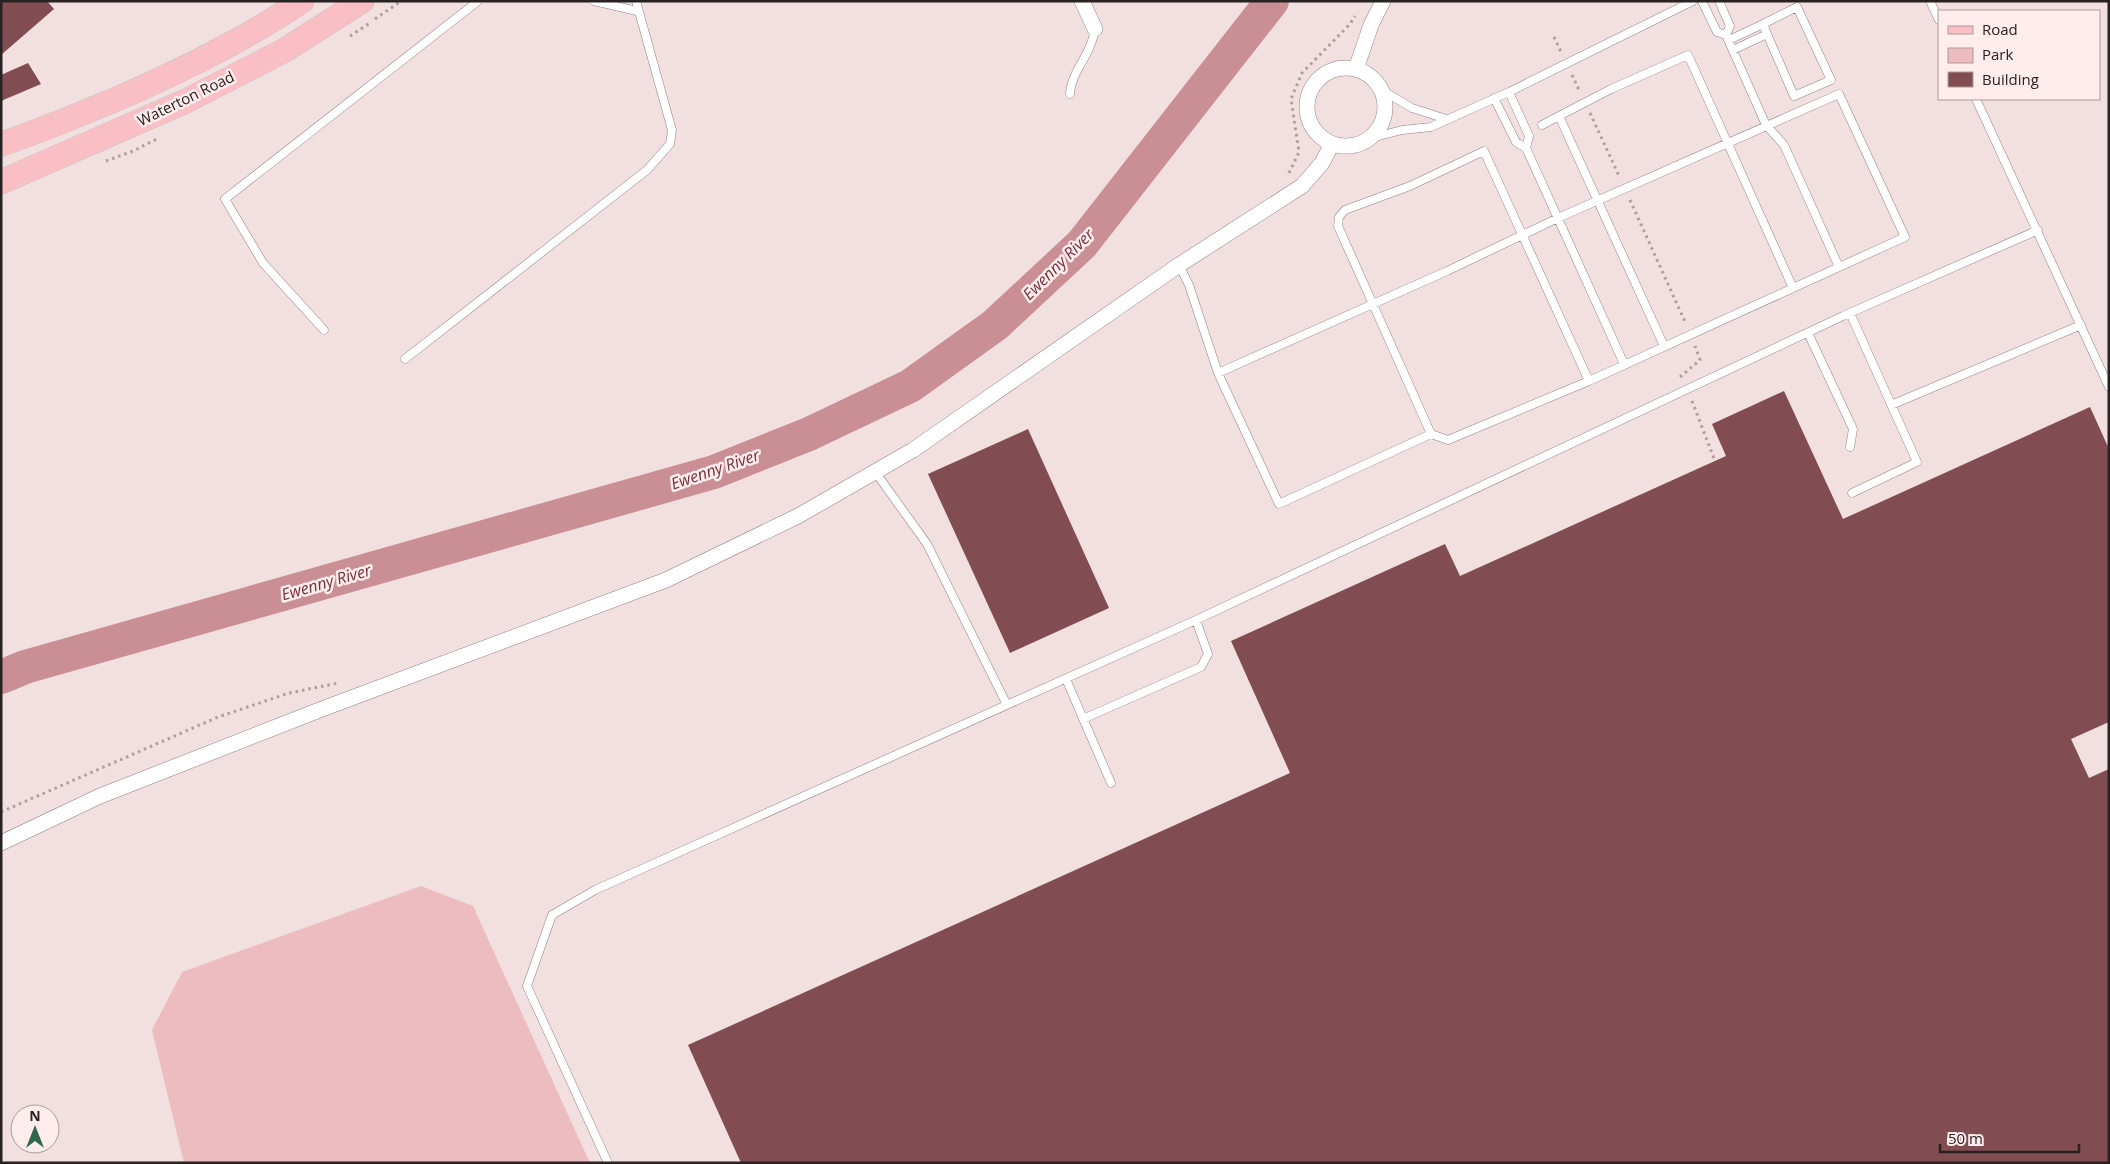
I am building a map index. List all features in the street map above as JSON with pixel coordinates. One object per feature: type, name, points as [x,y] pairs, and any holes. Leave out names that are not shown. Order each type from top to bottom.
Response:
[{"type":"main road","name":"Waterton Road","points":[[1,144],[39,132],[167,77],[276,19],[302,1]]},
{"type":"main road","name":"Waterton Road","points":[[1,182],[186,101],[285,50],[362,1]]},
{"type":"street","points":[[1356,70],[1371,25],[1383,1]]},
{"type":"street","points":[[1088,3],[1095,29]]},
{"type":"street","points":[[1344,68],[1356,70],[1374,80],[1380,89],[1384,101],[1384,115],[1380,127],[1371,138],[1359,144],[1346,147],[1332,144],[1322,138],[1308,119],[1308,96],[1314,85],[1327,74],[1344,68]]},
{"type":"street","points":[[1,843],[100,796],[666,580],[798,516],[876,473],[1034,367],[1179,265],[1302,186],[1322,163],[1332,144]]},
{"type":"lane","points":[[324,330],[263,263],[225,199],[478,1]]},
{"type":"lane","points":[[594,1],[637,11]]},
{"type":"lane","points":[[405,359],[647,170],[670,144],[672,130],[637,11],[636,1]]},
{"type":"lane","points":[[1371,138],[1402,130],[1430,127],[1509,92],[1566,62],[1693,1]]},
{"type":"lane","points":[[1702,1],[1717,32],[1728,37],[1763,24],[1798,7],[1831,80],[1794,96],[1763,24]]},
{"type":"lane","points":[[1718,1],[1730,26],[1728,37],[1733,50],[1766,125],[1784,145],[1839,267]]},
{"type":"lane","points":[[1930,1],[1938,18]]},
{"type":"lane","points":[[1070,94],[1071,81],[1081,67],[1092,44],[1095,29]]},
{"type":"lane","points":[[1733,50],[1767,34]]},
{"type":"lane","points":[[1542,125],[1585,101],[1688,55],[1726,143],[1793,288]]},
{"type":"lane","points":[[1380,89],[1412,108],[1446,119]]},
{"type":"lane","points":[[1509,92],[1529,136],[1526,148]]},
{"type":"lane","points":[[1179,265],[1189,285],[1218,373],[1278,504],[1431,434],[1448,440],[1589,381],[1905,237],[1839,94],[1558,218],[1373,304],[1218,373]]},
{"type":"lane","points":[[1494,98],[1516,142],[1526,148],[1624,364]]},
{"type":"lane","points":[[1976,100],[2109,387]]},
{"type":"lane","points":[[1559,116],[1664,346]]},
{"type":"lane","points":[[1431,434],[1338,226],[1339,217],[1345,210],[1410,186],[1484,151],[1589,381]]},
{"type":"lane","points":[[608,1163],[528,986],[552,915],[595,890],[1196,620],[1808,332],[2038,230]]},
{"type":"lane","points":[[1850,313],[1917,462],[1852,493]]},
{"type":"lane","points":[[1891,405],[2081,325]]},
{"type":"lane","points":[[1808,332],[1853,429],[1850,447]]},
{"type":"lane","points":[[876,473],[927,544],[1006,705]]},
{"type":"lane","points":[[1083,719],[1200,667],[1208,654],[1196,620]]},
{"type":"lane","points":[[1066,679],[1111,783]]},
{"type":"path","points":[[1284,177],[1290,173],[1299,152],[1291,99],[1302,72],[1350,24],[1360,9]]},
{"type":"path","points":[[1554,37],[1691,334],[1700,360],[1679,378],[1687,389],[1715,461]]},
{"type":"path","points":[[1,812],[218,717],[289,693],[346,682]]},
{"type":"green space","points":[[421,886],[473,906],[590,1163],[184,1163],[152,1030],[182,972]]},
{"type":"building","points":[[1,1],[47,1],[54,9],[1,55]]},
{"type":"building","points":[[28,63],[41,84],[1,101],[1,75]]},
{"type":"building","points":[[1784,391],[1843,519],[2090,407],[2109,449],[2109,722],[2071,739],[2089,778],[2109,769],[2109,1163],[741,1163],[688,1045],[1290,773],[1231,641],[1445,544],[1460,576],[1726,456],[1712,424]]},
{"type":"building","points":[[1028,429],[1109,608],[1010,653],[928,474]]},
{"type":"waterway","name":"Ewenny River","points":[[1,677],[25,667],[714,472],[809,434],[910,386],[995,325],[1082,244],[1272,1]]}]
